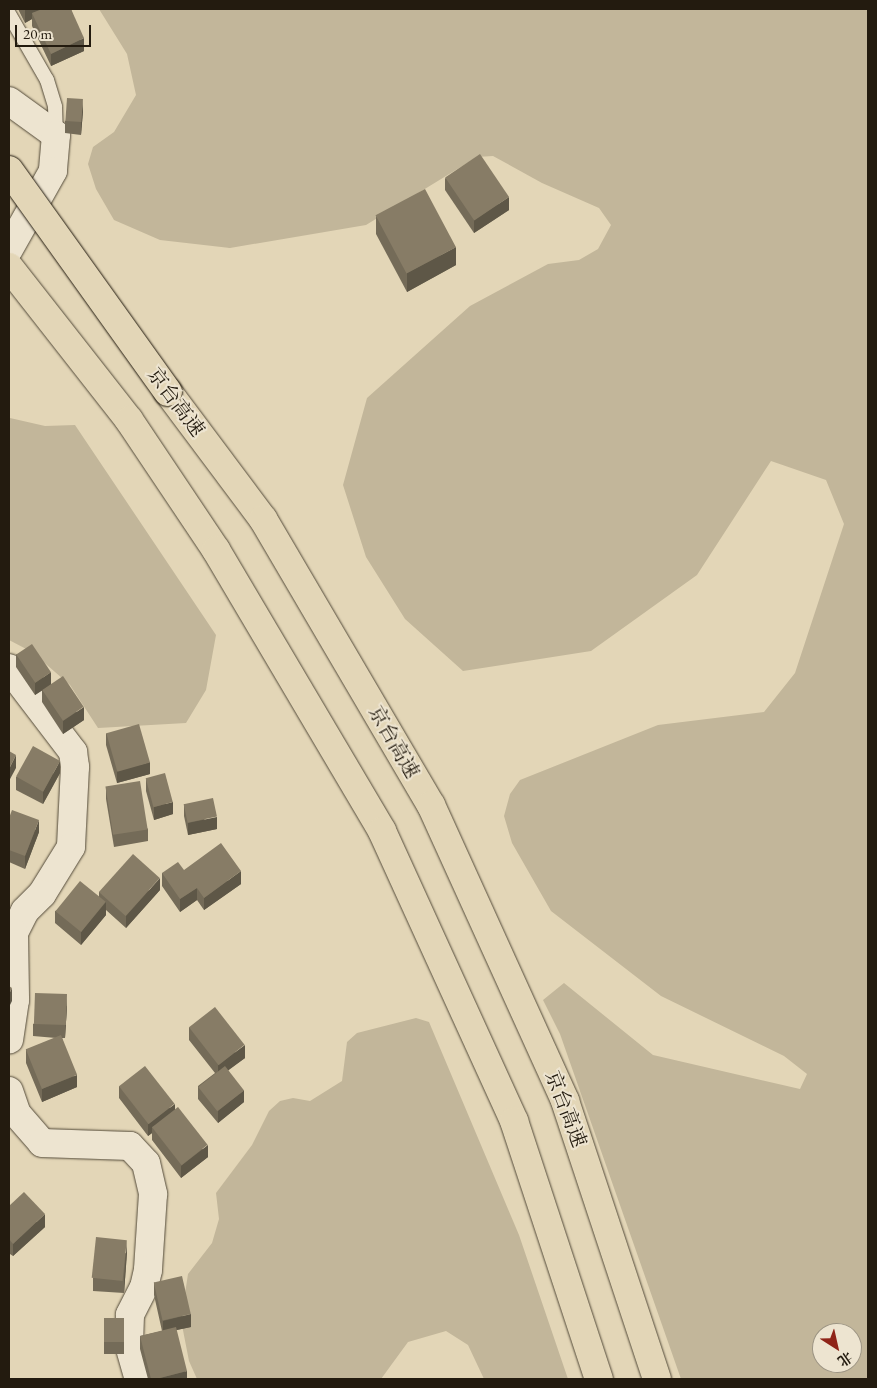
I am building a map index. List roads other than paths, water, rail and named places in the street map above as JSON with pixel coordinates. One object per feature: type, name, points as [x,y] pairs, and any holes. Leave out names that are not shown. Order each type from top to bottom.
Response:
[{"type":"highway","name":"京台高速","points":[[9,170],[168,392],[263,519],[431,805],[565,1101],[657,1379]]},
{"type":"highway","points":[[9,267],[129,420],[216,550],[382,831],[514,1121],[599,1379]]},
{"type":"street","points":[[9,101],[56,135],[52,171],[9,249]]},
{"type":"street","points":[[9,668],[73,752],[75,767],[71,847],[42,894],[25,911],[14,932],[15,1000],[9,1040]]},
{"type":"street","points":[[9,1092],[17,1114],[42,1144],[130,1146],[146,1163],[153,1194],[148,1270],[144,1287],[130,1315],[129,1344],[139,1379]]},
{"type":"lane","points":[[9,14],[47,80],[55,107],[56,135]]}]
